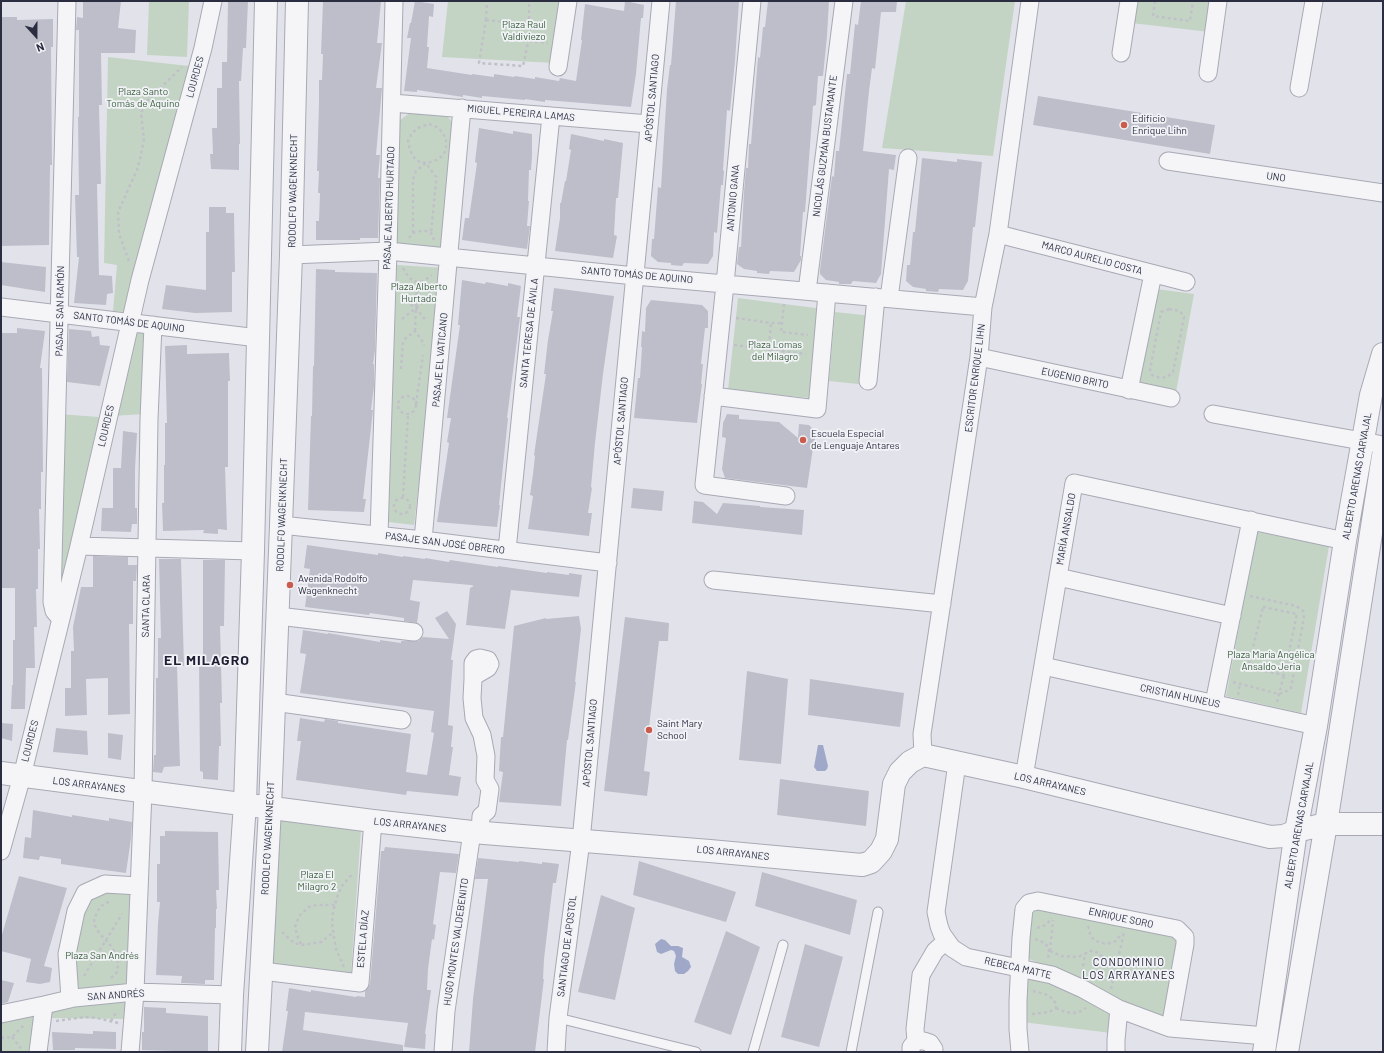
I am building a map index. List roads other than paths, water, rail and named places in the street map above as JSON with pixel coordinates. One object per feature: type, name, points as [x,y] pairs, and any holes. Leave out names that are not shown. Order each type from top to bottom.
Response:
[{"type":"street","name":"PASAJE SAN RAMÓN","points":[[60,618],[54,611],[52,602],[67,1]]},
{"type":"street","name":"LOURDES","points":[[1,851],[11,774],[60,618],[79,546],[140,280],[203,48],[213,1]]},
{"type":"street","points":[[230,1052],[232,995],[245,804],[253,551],[266,1]]},
{"type":"street","name":"RODOLFO WAGENKNECHT","points":[[257,1052],[270,808],[278,616],[291,255],[297,1]]},
{"type":"street","name":"PASAJE ALBERTO HURTADO","points":[[379,535],[394,1]]},
{"type":"street","points":[[558,68],[568,1]]},
{"type":"street","name":"APÓSTOL SANTIAGO","points":[[581,841],[661,1]]},
{"type":"street","name":"ANTONIO GANA","points":[[752,1],[704,485],[786,496]]},
{"type":"street","name":"NICOLÁS GUZMÁN BUSTAMANTE","points":[[807,291],[844,1]]},
{"type":"street","name":"ESCRITOR ENRIQUE LIHN","points":[[923,755],[922,734],[979,357],[983,307],[998,234],[1030,1]]},
{"type":"street","points":[[1121,52],[1129,1]]},
{"type":"street","points":[[1208,73],[1218,1]]},
{"type":"street","points":[[1299,88],[1314,1]]},
{"type":"street","name":"MIGUEL PEREIRA LAMAS","points":[[392,103],[649,124]]},
{"type":"street","name":"PASAJE EL VATICANO","points":[[423,540],[462,108]]},
{"type":"street","name":"SANTA TERESA DE ÁVILA","points":[[507,550],[551,116]]},
{"type":"street","points":[[868,381],[908,158]]},
{"type":"street","name":"UNO","points":[[1168,161],[1383,193]]},
{"type":"street","name":"MARCO AURELIO COSTA","points":[[998,234],[1186,282]]},
{"type":"street","name":"SANTO TOMÁS DE AQUINO","points":[[291,255],[388,251],[635,276],[983,307]]},
{"type":"street","points":[[1129,390],[1153,274]]},
{"type":"street","points":[[713,396],[817,409],[827,293]]},
{"type":"street","name":"SANTO TOMÁS DE AQUINO","points":[[1,307],[258,338]]},
{"type":"street","name":"SANTA CLARA","points":[[130,1052],[135,992],[143,792],[149,419],[153,325]]},
{"type":"street","name":"ALBERTO ARENAS CARVAJAL","points":[[1265,1044],[1296,831],[1316,726],[1345,541],[1372,444],[1371,395],[1383,354]]},
{"type":"street","name":"EUGENIO BRITO","points":[[979,357],[1171,398]]},
{"type":"street","points":[[1213,414],[1372,444]]},
{"type":"street","points":[[1288,1052],[1326,824],[1383,456]]},
{"type":"street","name":"MARÍA ANSALDO","points":[[1024,777],[1074,483],[1345,541]]},
{"type":"street","points":[[1214,703],[1251,520]]},
{"type":"street","name":"PASAJE SAN JOSÉ OBRERO","points":[[281,525],[423,540],[608,563]]},
{"type":"street","points":[[79,546],[253,551]]},
{"type":"street","points":[[1058,577],[1232,616]]},
{"type":"street","points":[[713,580],[942,604]]},
{"type":"street","points":[[1336,599],[1359,604]]},
{"type":"street","points":[[278,616],[414,632]]},
{"type":"street","name":"CRISTIAN HUNEUS","points":[[1043,666],[1316,726]]},
{"type":"street","name":"HUGO MONTES VALDEBENITO","points":[[443,1052],[446,1011],[478,827],[487,811],[490,789],[485,780],[486,756],[482,735],[474,718],[472,698],[473,679]]},
{"type":"street","points":[[274,702],[402,720]]},
{"type":"street","name":"LOS ARRAYANES","points":[[11,774],[373,821],[478,827],[581,841],[862,865],[871,862],[881,851],[887,840],[894,784],[900,772],[910,762],[923,755],[1024,777],[1270,837],[1284,836],[1296,831],[1326,824],[1383,824]]},
{"type":"street","name":"REBECA MATTE","points":[[957,763],[936,912],[939,926],[946,941],[959,953],[966,957],[1052,975],[1113,1006],[1170,1028],[1265,1044]]},
{"type":"street","name":"ESTELA DÍAZ","points":[[262,971],[360,983],[373,821]]},
{"type":"street","name":"SANTIAGO DE APOSTOL","points":[[556,1052],[558,1018],[581,841]]},
{"type":"street","points":[[70,999],[67,954],[76,911],[85,893],[105,884],[139,886]]},
{"type":"street","name":"ENRIQUE SORO","points":[[1020,1052],[1018,1011],[1021,932],[1024,909],[1029,903],[1038,901],[1177,929],[1185,937],[1185,944],[1170,1028]]},
{"type":"street","points":[[914,1047],[921,975],[935,951],[946,941]]},
{"type":"street","name":"SAN ANDRÉS","points":[[1,1014],[70,999],[135,992],[232,995]]},
{"type":"street","points":[[38,1052],[44,1005]]},
{"type":"street","points":[[1113,1006],[1116,1052]]},
{"type":"street","points":[[914,1047],[924,1041],[930,1043],[934,1049],[934,1052]]},
{"type":"lane","points":[[851,1052],[878,912]]},
{"type":"lane","points":[[753,1052],[783,945]]},
{"type":"lane","points":[[558,1018],[696,1052]]},
{"type":"water","points":[[818,745],[823,745],[828,766],[825,771],[817,771],[814,767]]},
{"type":"water","points":[[661,939],[665,940],[671,946],[683,948],[682,957],[689,961],[691,967],[684,974],[678,974],[675,971],[674,964],[676,956],[674,951],[671,950],[661,954],[657,952],[655,944]]},
{"type":"place","name":"Edificio Enrique Lihn","points":[[1124,125]]},
{"type":"place","name":"Escuela Especial de Lenguaje Antares","points":[[803,440]]},
{"type":"place","name":"Avenida Rodolfo Wagenknecht","points":[[290,585]]},
{"type":"place","name":"Saint Mary School","points":[[649,730]]},
{"type":"district","name":"EL MILAGRO","points":[[207,660]]},
{"type":"district","name":"CONDOMINIO LOS ARRAYANES","points":[[1129,968]]},
{"type":"park label","name":"Plaza Raul Valdiviezo","points":[[524,30]]},
{"type":"park label","name":"Plaza Santo Tomás de Aquino","points":[[143,98]]},
{"type":"park label","name":"Plaza Alberto Hurtado","points":[[419,292]]},
{"type":"park label","name":"Plaza Lomas del Milagro","points":[[775,350]]},
{"type":"park label","name":"Plaza María Angélica Ansaldo Jeria","points":[[1271,660]]},
{"type":"park label","name":"Plaza El Milagro 2","points":[[317,880]]},
{"type":"park label","name":"Plaza San Andrés","points":[[102,956]]}]
